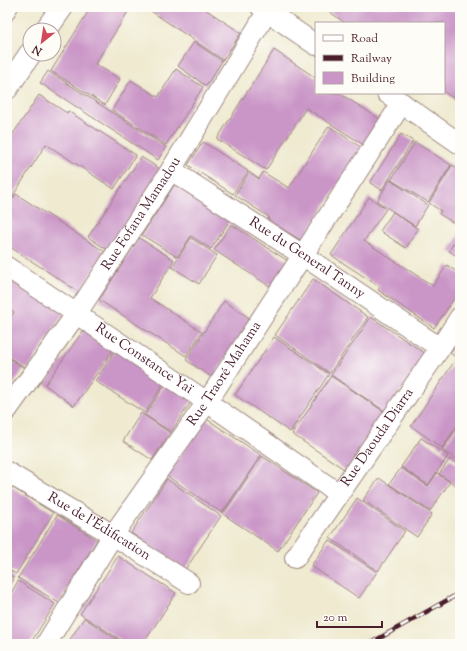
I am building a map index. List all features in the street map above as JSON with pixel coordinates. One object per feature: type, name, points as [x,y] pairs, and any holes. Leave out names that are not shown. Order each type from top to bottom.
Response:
[{"type":"street","points":[[52,22],[62,7]]},
{"type":"street","points":[[264,9],[315,44]]},
{"type":"street","name":"Rue Fofana Mamadou","points":[[7,410],[77,313],[171,170],[264,9]]},
{"type":"street","points":[[7,88],[25,62]]},
{"type":"street","points":[[395,98],[460,144]]},
{"type":"street","name":"Rue Traoré Mahama","points":[[46,644],[113,534],[207,402],[304,256],[395,98]]},
{"type":"street","name":"Rue du General Tanny","points":[[171,170],[304,256],[440,348]]},
{"type":"street","name":"Rue Constance Yaï","points":[[7,267],[77,313],[339,494]]},
{"type":"street","name":"Rue Daouda Diarra","points":[[295,558],[460,317]]},
{"type":"street","name":"Rue de l'Édification","points":[[7,472],[113,534],[189,583]]},
{"type":"lane","points":[[7,16],[13,7]]},
{"type":"building","points":[[91,7],[131,7],[95,64],[120,79],[105,105],[51,71],[57,62],[62,62],[62,53]]},
{"type":"building","points":[[145,7],[202,7],[241,33],[223,60]]},
{"type":"building","points":[[323,7],[460,7],[460,103],[445,93],[445,22],[344,22]]},
{"type":"building","points":[[194,42],[222,61],[206,86],[178,66]]},
{"type":"building","points":[[274,50],[315,77],[315,94],[341,94],[383,121],[367,147],[306,108],[266,170],[217,139]]},
{"type":"building","points":[[176,69],[203,87],[166,145],[112,110],[131,80],[158,97]]},
{"type":"building","points":[[48,71],[166,147],[158,160],[40,83]]},
{"type":"building","points":[[39,95],[67,113],[68,111],[136,155],[114,189],[46,144],[7,205],[7,143]]},
{"type":"building","points":[[329,126],[362,148],[302,241],[268,220],[269,217],[235,195],[249,172],[259,179],[263,172],[289,188]]},
{"type":"building","points":[[401,134],[413,141],[382,190],[370,183]]},
{"type":"building","points":[[203,142],[248,171],[233,194],[188,165]]},
{"type":"building","points":[[415,142],[451,165],[428,202],[391,180]]},
{"type":"building","points":[[141,157],[165,172],[112,253],[88,237]]},
{"type":"building","points":[[452,165],[460,170],[460,214],[454,223],[439,214],[441,211],[429,203]]},
{"type":"building","points":[[390,180],[428,205],[415,226],[377,201]]},
{"type":"building","points":[[175,184],[230,220],[211,249],[191,236],[177,257],[142,235]]},
{"type":"building","points":[[16,194],[105,252],[79,292],[7,245],[7,208]]},
{"type":"building","points":[[369,197],[386,209],[364,241],[433,286],[447,265],[460,274],[460,290],[434,328],[378,290],[380,287],[331,255]]},
{"type":"building","points":[[393,212],[418,229],[406,248],[380,231]]},
{"type":"building","points":[[231,224],[294,265],[277,291],[214,250]]},
{"type":"building","points":[[460,233],[460,258],[449,251]]},
{"type":"building","points":[[139,238],[174,260],[150,298],[202,332],[186,356],[99,300]]},
{"type":"building","points":[[191,238],[217,255],[199,284],[172,267]]},
{"type":"building","points":[[14,278],[65,311],[28,369],[7,356],[7,323],[14,312],[7,308],[7,288]]},
{"type":"building","points":[[313,279],[368,317],[330,373],[275,335]]},
{"type":"building","points":[[224,301],[251,319],[213,378],[186,360]]},
{"type":"building","points":[[371,317],[426,354],[386,412],[331,375]]},
{"type":"building","points":[[85,328],[114,349],[74,406],[45,385]]},
{"type":"building","points":[[274,337],[329,374],[290,432],[235,395]]},
{"type":"building","points":[[460,339],[460,360],[450,353]]},
{"type":"building","points":[[116,349],[165,381],[145,413],[95,381]]},
{"type":"building","points":[[7,357],[24,368],[7,394]]},
{"type":"building","points":[[456,359],[460,362],[460,421],[442,448],[411,426]]},
{"type":"building","points":[[331,376],[386,413],[347,471],[292,434]]},
{"type":"building","points":[[167,382],[193,399],[171,432],[145,415]]},
{"type":"building","points":[[141,413],[170,433],[152,460],[123,441]]},
{"type":"building","points":[[205,418],[261,455],[222,513],[167,476]]},
{"type":"building","points":[[460,423],[460,462],[442,450]]},
{"type":"building","points":[[421,438],[448,456],[428,485],[401,467]]},
{"type":"building","points":[[262,456],[317,493],[278,551],[223,514]]},
{"type":"building","points":[[450,459],[460,466],[460,488],[439,474]]},
{"type":"building","points":[[401,468],[428,486],[437,473],[450,482],[430,511],[389,484]]},
{"type":"building","points":[[379,478],[432,514],[417,537],[363,500]]},
{"type":"building","points":[[167,479],[221,516],[185,570],[131,533]]},
{"type":"building","points":[[7,484],[53,513],[16,574],[7,569]]},
{"type":"building","points":[[357,498],[405,531],[378,571],[330,538]]},
{"type":"building","points":[[57,515],[97,540],[59,603],[18,578]]},
{"type":"building","points":[[329,540],[377,572],[359,598],[311,566]]},
{"type":"building","points":[[118,556],[176,593],[143,644],[127,644],[80,614]]},
{"type":"building","points":[[7,573],[14,578],[7,590]]},
{"type":"building","points":[[18,581],[55,604],[30,644],[7,644],[7,600]]},
{"type":"building","points":[[84,618],[124,644],[67,644]]},
{"type":"railway","points":[[369,644],[460,593]]}]
